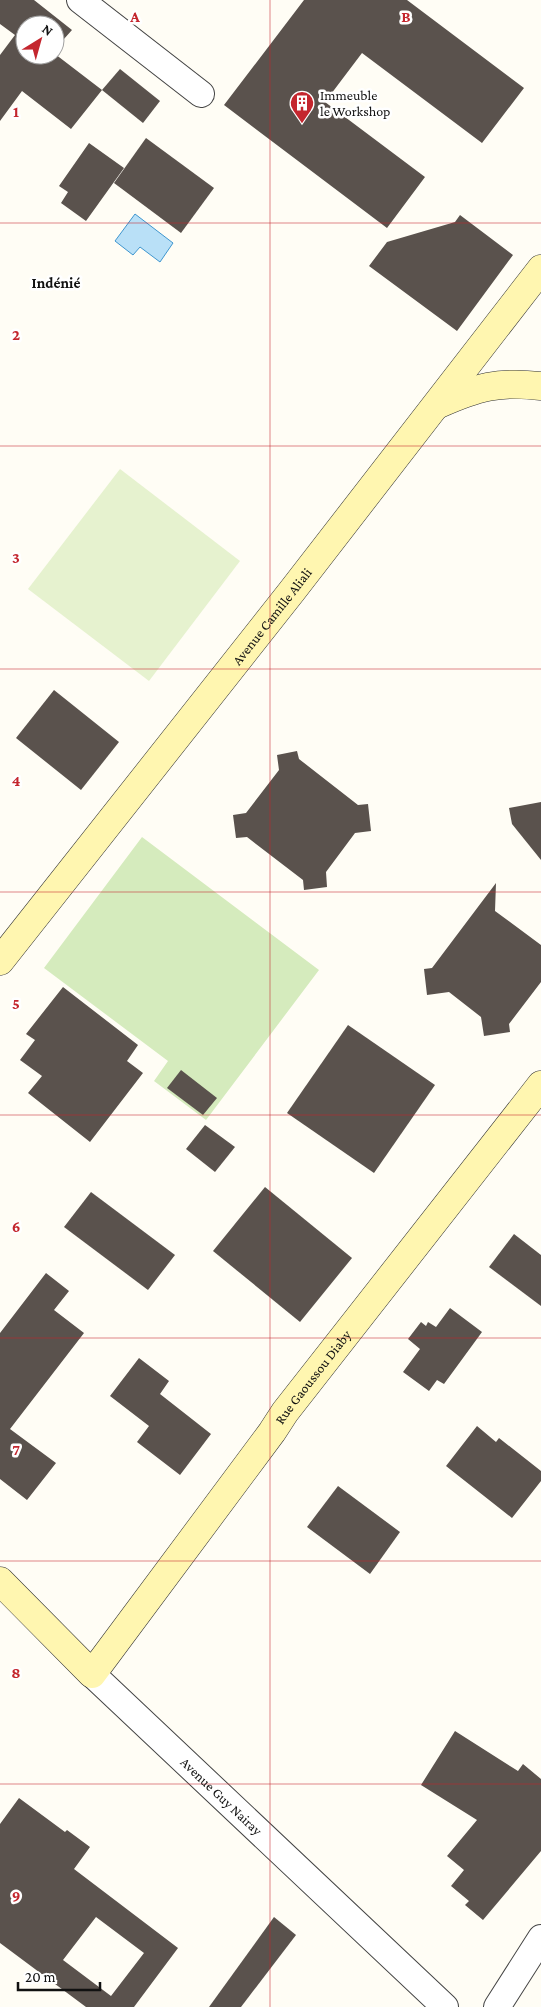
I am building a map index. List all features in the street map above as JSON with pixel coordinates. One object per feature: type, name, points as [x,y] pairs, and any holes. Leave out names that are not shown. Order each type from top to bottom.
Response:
[{"type":"main road","name":"Avenue Camille Aliali","points":[[0,961],[91,848],[438,404],[541,269]]},
{"type":"main road","points":[[438,404],[468,391],[491,385],[516,383],[541,386]]},
{"type":"main road","name":"Rue Gaoussou Diaby","points":[[92,1674],[285,1412],[541,1085]]},
{"type":"main road","name":"Avenue Guy Nairay","points":[[0,1581],[92,1674]]},
{"type":"street","points":[[80,0],[201,94]]},
{"type":"street","name":"Avenue Guy Nairay","points":[[92,1674],[445,2007]]},
{"type":"street","points":[[497,2007],[541,1938]]},
{"type":"green space","points":[[120,469],[240,561],[149,681],[28,589]]},
{"type":"green space","points":[[142,837],[319,970],[206,1120],[154,1081],[168,1061],[44,968]]},
{"type":"water","points":[[135,214],[173,243],[160,262],[140,247],[133,255],[115,241]]},
{"type":"building","points":[[0,0],[34,0],[53,15],[15,15],[15,35],[0,24]]},
{"type":"building","name":"Immeuble le Workshop","points":[[304,0],[407,0],[524,88],[482,143],[362,53],[325,102],[425,177],[387,228],[224,105]]},
{"type":"building","points":[[65,24],[72,30],[65,38]]},
{"type":"building","points":[[15,35],[15,65],[65,65],[65,62],[102,90],[71,129],[22,91],[0,121],[0,55]]},
{"type":"building","points":[[120,69],[160,101],[143,123],[102,90]]},
{"type":"building","points":[[146,138],[214,188],[181,233],[114,183]]},
{"type":"building","points":[[89,143],[124,168],[86,221],[61,203],[68,192],[59,186]]},
{"type":"building","points":[[460,215],[513,255],[457,331],[369,266],[387,242],[455,222]]},
{"type":"building","points":[[54,690],[119,742],[81,790],[16,738]]},
{"type":"building","points":[[297,751],[299,759],[358,805],[368,804],[371,831],[355,833],[326,872],[327,887],[304,890],[303,880],[247,837],[236,838],[233,815],[246,813],[279,770],[277,755]]},
{"type":"building","points":[[541,802],[541,860],[512,824],[509,808]]},
{"type":"building","points":[[496,883],[495,911],[541,945],[541,982],[509,1024],[510,1032],[484,1036],[481,1017],[449,992],[427,995],[424,969],[432,968]]},
{"type":"building","points":[[63,987],[138,1045],[127,1061],[143,1073],[90,1142],[28,1093],[42,1076],[20,1060],[35,1040],[26,1034]]},
{"type":"building","points":[[348,1025],[435,1085],[374,1173],[287,1113]]},
{"type":"building","points":[[181,1070],[217,1098],[203,1115],[167,1088]]},
{"type":"building","points":[[205,1125],[235,1147],[215,1172],[186,1149]]},
{"type":"building","points":[[265,1187],[352,1258],[300,1322],[213,1251]]},
{"type":"building","points":[[91,1192],[175,1255],[148,1290],[64,1227]]},
{"type":"building","points":[[514,1234],[541,1255],[541,1306],[489,1267]]},
{"type":"building","points":[[46,1273],[69,1291],[54,1310],[84,1333],[10,1429],[56,1463],[27,1500],[0,1479],[0,1333]]},
{"type":"building","points":[[450,1308],[482,1332],[444,1384],[437,1380],[429,1391],[403,1372],[420,1349],[408,1339],[421,1322],[426,1326],[428,1322],[436,1327]]},
{"type":"building","points":[[139,1358],[169,1381],[160,1394],[211,1434],[180,1475],[137,1442],[149,1426],[110,1396]]},
{"type":"building","points":[[477,1426],[496,1442],[499,1438],[541,1471],[541,1481],[512,1518],[446,1466]]},
{"type":"building","points":[[338,1486],[400,1532],[370,1574],[307,1527]]},
{"type":"building","points":[[455,1731],[518,1771],[523,1764],[541,1779],[541,1851],[483,1920],[465,1905],[469,1901],[451,1886],[464,1870],[447,1856],[477,1820],[421,1785]]},
{"type":"building","points":[[19,1798],[65,1832],[67,1830],[90,1847],[74,1869],[178,1948],[134,2007],[86,2007],[0,1943],[0,1824]],"holes":[[[96,1917],[144,1953],[111,1996],[63,1960]]]},
{"type":"building","points":[[274,1917],[296,1935],[241,2007],[209,2007]]},
{"type":"place","name":"Immeuble le Workshop","points":[[302,124]]},
{"type":"district","name":"Indénié","points":[[56,283]]}]
